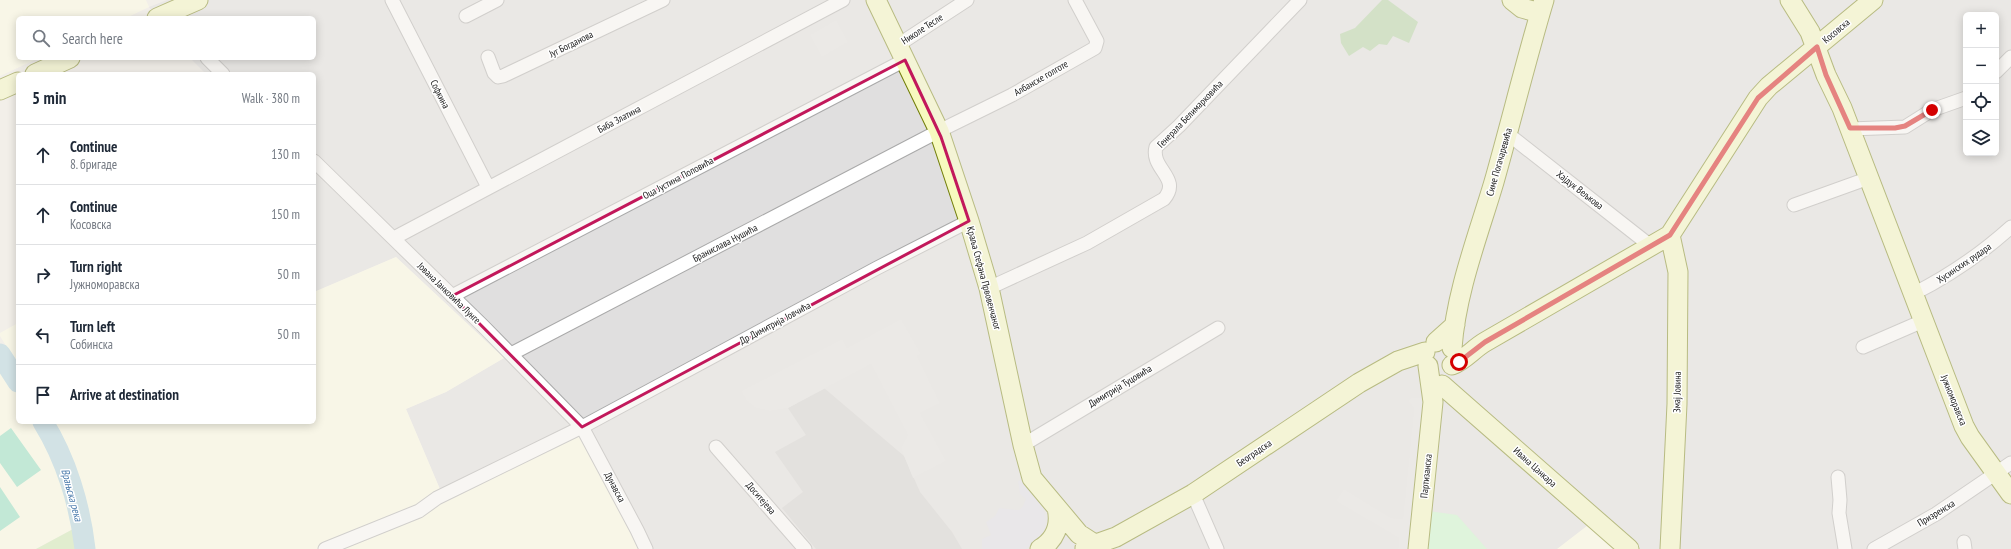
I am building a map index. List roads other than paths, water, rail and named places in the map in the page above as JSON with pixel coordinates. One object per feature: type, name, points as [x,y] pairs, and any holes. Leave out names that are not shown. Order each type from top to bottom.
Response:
[{"type":"street","points":[[163,16],[198,0]]},
{"type":"street","name":"Софкина","points":[[392,0],[488,187]]},
{"type":"street","points":[[466,16],[497,0]]},
{"type":"street","name":"Југ Богданова","points":[[488,57],[494,73],[498,77],[503,76],[663,0]]},
{"type":"street","name":"Баба Златина","points":[[394,238],[843,0]]},
{"type":"street","name":"Краља Стефана Првовенчаног","points":[[876,0],[938,131],[969,221],[989,288],[1022,445],[1032,478],[1079,534],[1088,547]]},
{"type":"street","name":"Николе Тесле","points":[[901,53],[967,0]]},
{"type":"street","name":"Албанске голготе","points":[[938,131],[1012,95],[1095,48],[1097,41],[1075,0]]},
{"type":"street","name":"Генерала Белимарковића","points":[[989,288],[1087,243],[1164,199],[1169,193],[1170,184],[1155,157],[1156,147],[1184,121],[1300,0]]},
{"type":"street","points":[[1512,0],[1522,8],[1542,7]]},
{"type":"street","name":"Јужноморавска","points":[[1790,0],[1810,32],[1817,47],[1826,75],[1850,128],[1964,426],[1970,437],[2004,468],[2011,494]]},
{"type":"street","name":"Косовска","points":[[1475,348],[1652,247],[1670,235],[1758,98],[1873,0]]},
{"type":"street","name":"Симе Погачаревића","points":[[1441,364],[1455,325],[1463,288],[1508,134],[1542,7]]},
{"type":"street","name":"Оца Јустина Поповића","points":[[452,296],[901,53]]},
{"type":"street","points":[[1999,69],[2011,57]]},
{"type":"street","points":[[39,72],[66,60]]},
{"type":"street","points":[[208,60],[221,72]]},
{"type":"street","points":[[0,90],[16,83]]},
{"type":"street","points":[[1850,128],[1895,128],[1905,126],[1932,110],[1963,99]]},
{"type":"street","name":"Бранислава Нушића","points":[[511,354],[938,131]]},
{"type":"street","name":"Хајдук Вељкова","points":[[1508,134],[1652,247]]},
{"type":"street","name":"Јована Јанковића Лунге","points":[[316,163],[511,354],[582,427]]},
{"type":"street","points":[[1794,205],[1869,178]]},
{"type":"street","name":"Др Димитрија Јовчића","points":[[324,549],[419,511],[437,498],[582,427],[871,271],[969,221]]},
{"type":"street","name":"Хусинских рудара","points":[[1913,294],[1968,263],[1986,250],[2011,227]]},
{"type":"street","name":"Змај Јовина","points":[[1670,235],[1678,272],[1677,404],[1670,549]]},
{"type":"street","points":[[1863,347],[1923,321]]},
{"type":"street","name":"Димитрија Туцовића","points":[[1022,445],[1218,328]]},
{"type":"street","name":"Београдска","points":[[1088,547],[1116,537],[1193,494],[1359,383],[1398,361],[1441,364],[1466,357],[1475,348]]},
{"type":"street","name":"Партизанска","points":[[1418,549],[1441,364]]},
{"type":"street","name":"Ивана Цанкара","points":[[1441,364],[1629,549]]},
{"type":"street","name":"Дунавска","points":[[582,427],[646,549]]},
{"type":"street","name":"Доситејева","points":[[716,447],[805,549]]},
{"type":"street","name":"Призренска","points":[[1874,549],[1936,514],[2004,468]]},
{"type":"street","points":[[1838,478],[1840,500],[1839,513],[1845,549]]},
{"type":"street","points":[[1193,494],[1217,549]]},
{"type":"street","points":[[1040,549],[1048,544],[1056,531],[1058,516],[1057,508]]},
{"type":"waterway","name":"Врањска река","points":[[0,354],[16,379]]},
{"type":"waterway","name":"Врањска река","points":[[44,424],[59,451],[71,483],[80,516],[85,549]]}]
